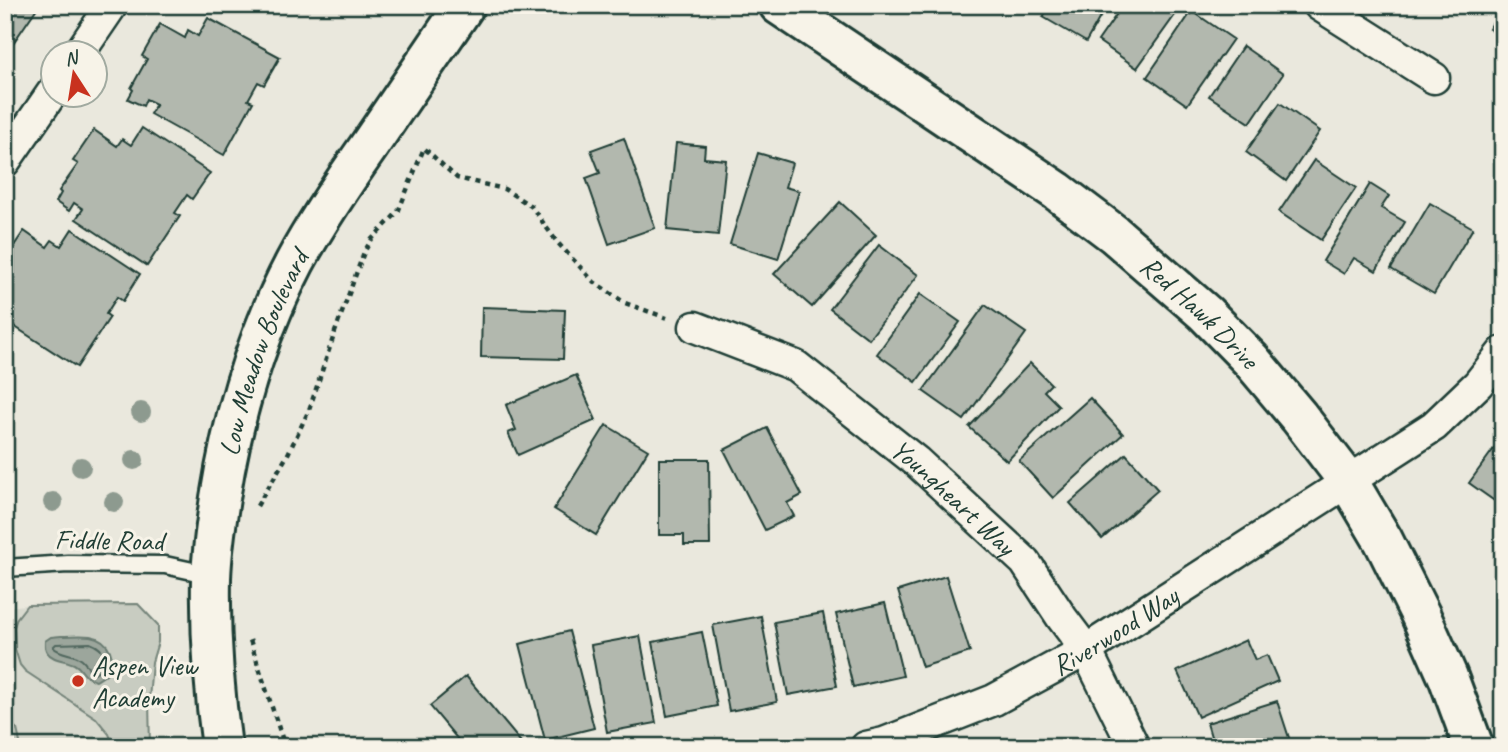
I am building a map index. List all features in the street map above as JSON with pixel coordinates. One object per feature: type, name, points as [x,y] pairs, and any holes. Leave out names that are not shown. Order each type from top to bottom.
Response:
[{"type":"street","points":[[90,38],[112,5]]},
{"type":"street","name":"Low Meadow Boulevard","points":[[222,747],[212,643],[211,575],[228,452],[243,387],[268,320],[295,263],[328,206],[465,5]]},
{"type":"street","name":"Red Hawk Drive","points":[[779,5],[1057,191],[1144,259],[1205,313],[1251,360],[1299,416],[1348,481],[1383,540],[1448,677],[1474,747]]},
{"type":"street","points":[[1319,5],[1434,78]]},
{"type":"street","points":[[5,161],[42,108]]},
{"type":"street","name":"Youngheart Way","points":[[695,327],[796,366],[917,462],[1025,562],[1086,650],[1134,747]]},
{"type":"street","name":"Riverwood Way","points":[[866,747],[884,743],[994,700],[1086,650],[1434,426],[1478,384],[1503,352]]},
{"type":"lane","name":"Fiddle Road","points":[[5,568],[68,564],[165,565],[211,575]]},
{"type":"path","points":[[255,509],[282,466],[309,410],[364,253],[372,239],[398,212],[424,148],[457,178],[504,189],[531,206],[556,242],[594,282],[625,303],[695,327]]},
{"type":"path","points":[[248,634],[285,747]]},
{"type":"shaded area","name":"Aspen View Academy","points":[[138,604],[158,625],[149,700],[150,747],[21,747],[17,729],[5,718],[5,607]]},
{"type":"shaded area","name":"Aspen View Academy","points":[[138,604],[158,625],[149,700],[150,747],[114,747],[109,734],[96,718],[20,665],[15,649],[14,627],[27,605]]},
{"type":"shaded area","points":[[5,718],[17,729],[21,747],[5,747]]},
{"type":"water","points":[[61,636],[90,636],[102,641],[112,657],[106,674],[96,681],[87,677],[74,664],[49,655],[45,649],[45,641]]},
{"type":"building","points":[[5,5],[39,5],[5,55]]},
{"type":"building","points":[[1050,5],[1107,5],[1086,42],[1043,17]]},
{"type":"building","points":[[1123,5],[1177,5],[1180,8],[1137,68],[1098,41]]},
{"type":"building","points":[[1503,7],[1503,38],[1489,29]]},
{"type":"building","points":[[1192,11],[1233,39],[1187,105],[1147,77]]},
{"type":"building","points":[[208,18],[280,57],[264,85],[258,82],[248,100],[253,102],[224,155],[150,114],[156,104],[146,99],[143,106],[128,99],[147,59],[142,56],[160,24],[185,38],[188,30],[198,36]]},
{"type":"building","points":[[1243,46],[1283,74],[1250,123],[1209,96]]},
{"type":"building","points":[[1280,103],[1320,131],[1286,181],[1246,152]]},
{"type":"building","points":[[142,128],[210,173],[192,199],[187,195],[175,213],[180,216],[147,266],[76,219],[83,209],[74,203],[69,211],[56,202],[61,193],[59,191],[78,164],[73,161],[94,130],[117,146],[122,139],[131,145]]},
{"type":"building","points":[[624,138],[655,228],[609,244],[586,178],[600,173],[591,150]]},
{"type":"building","points":[[676,143],[705,146],[704,158],[726,160],[718,235],[667,230]]},
{"type":"building","points":[[758,153],[792,163],[785,187],[799,191],[778,259],[730,244]]},
{"type":"building","points":[[1314,160],[1356,188],[1321,240],[1279,212]]},
{"type":"building","points":[[1370,184],[1389,196],[1381,208],[1405,222],[1376,271],[1354,258],[1344,274],[1323,261]]},
{"type":"building","points":[[840,202],[876,235],[812,307],[774,274]]},
{"type":"building","points":[[1430,203],[1473,228],[1434,294],[1391,269]]},
{"type":"building","points":[[72,229],[140,274],[123,301],[117,297],[106,314],[110,317],[77,367],[6,321],[13,311],[5,306],[5,269],[8,265],[5,264],[5,259],[24,231],[47,247],[52,240],[61,246]]},
{"type":"building","points":[[879,245],[918,275],[869,339],[830,309]]},
{"type":"building","points":[[920,294],[960,322],[916,382],[877,354]]},
{"type":"building","points":[[985,305],[1026,333],[964,420],[923,391]]},
{"type":"building","points":[[482,307],[565,310],[563,359],[481,357]]},
{"type":"building","points":[[1030,363],[1051,384],[1044,391],[1059,406],[1007,461],[969,427]]},
{"type":"building","points":[[576,375],[596,420],[518,455],[508,433],[516,430],[506,405]]},
{"type":"building","points":[[1090,398],[1123,434],[1053,498],[1019,461]]},
{"type":"building","points":[[606,425],[648,450],[596,535],[554,509]]},
{"type":"building","points":[[767,428],[802,495],[787,503],[794,516],[765,530],[724,450]]},
{"type":"building","points":[[1503,436],[1503,507],[1469,483]]},
{"type":"building","points":[[1126,454],[1158,490],[1102,539],[1070,503]]},
{"type":"building","points":[[659,459],[709,459],[710,545],[684,545],[684,535],[659,535]]},
{"type":"building","points":[[946,576],[970,652],[922,667],[898,591]]},
{"type":"building","points":[[885,603],[903,676],[853,687],[836,614]]},
{"type":"building","points":[[823,613],[837,686],[788,695],[774,622]]},
{"type":"building","points":[[761,616],[777,702],[729,711],[713,625]]},
{"type":"building","points":[[569,631],[594,728],[545,740],[520,644]]},
{"type":"building","points":[[702,632],[717,706],[667,716],[653,642]]},
{"type":"building","points":[[640,636],[656,723],[607,732],[591,645]]},
{"type":"building","points":[[1246,640],[1255,660],[1267,655],[1278,681],[1198,717],[1177,671]]},
{"type":"building","points":[[466,676],[525,747],[464,747],[430,706]]},
{"type":"building","points":[[1277,701],[1292,747],[1214,747],[1207,723]]},
{"type":"place","name":"Aspen View Academy","points":[[78,681]]}]
